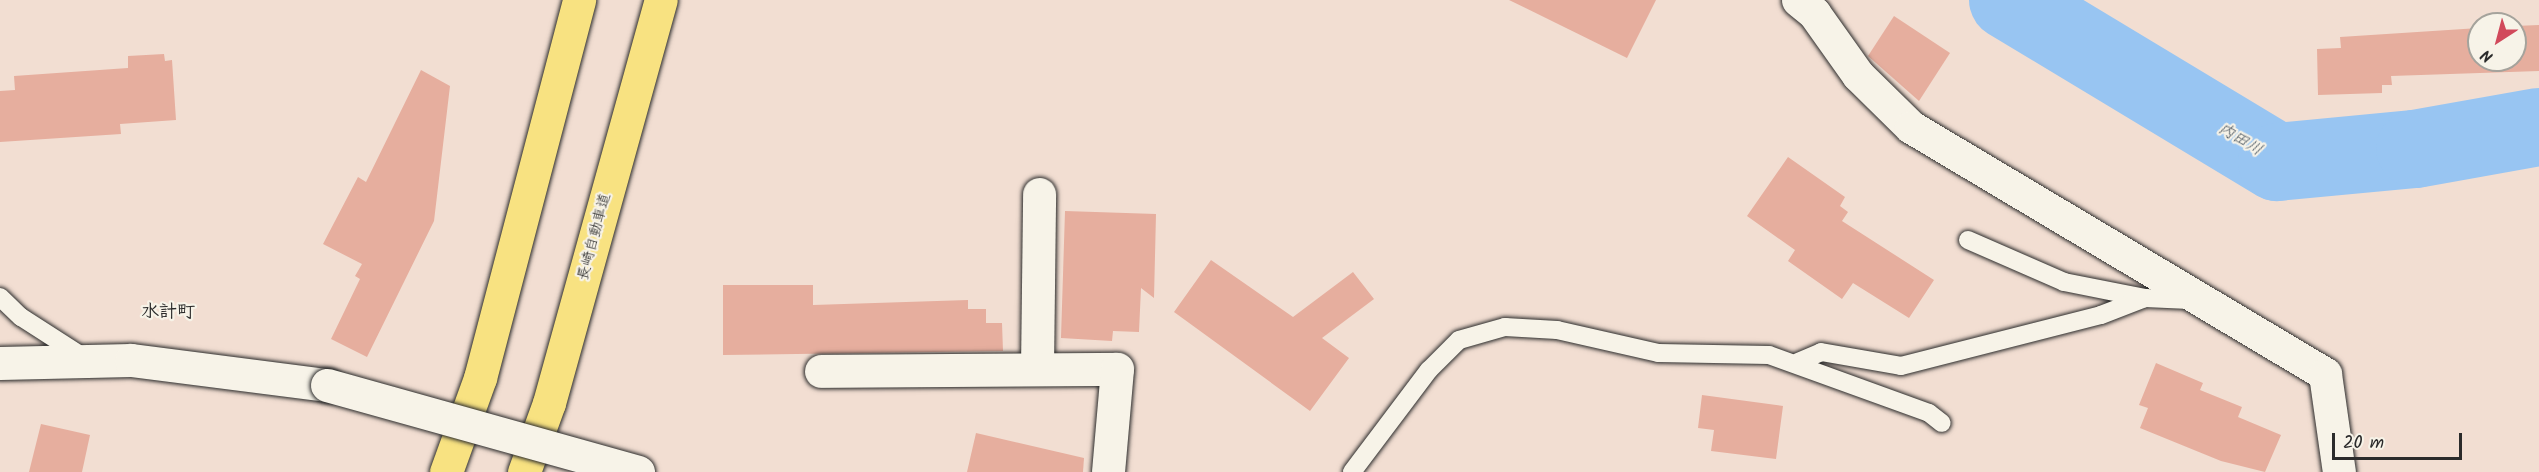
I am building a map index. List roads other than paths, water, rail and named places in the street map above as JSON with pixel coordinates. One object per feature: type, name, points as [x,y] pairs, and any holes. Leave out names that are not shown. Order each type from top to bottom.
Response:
[{"type":"highway","points":[[446,472],[480,378],[579,0]]},
{"type":"highway","name":"長崎自動車道","points":[[524,472],[549,403],[661,0]]},
{"type":"street","points":[[1798,0],[1814,13],[1858,75],[1911,127],[2195,300],[2325,374],[2339,472]]},
{"type":"street","points":[[1037,368],[1040,194]]},
{"type":"street","points":[[0,363],[131,360],[327,386],[638,472]]},
{"type":"street","points":[[821,371],[1118,369],[1107,472]]},
{"type":"lane","points":[[1968,240],[2064,282],[2145,298],[2195,300]]},
{"type":"lane","points":[[0,297],[21,317],[89,361]]},
{"type":"lane","points":[[1798,362],[1821,352],[1901,366],[2101,315],[2145,298]]},
{"type":"lane","points":[[1352,472],[1429,370],[1459,340],[1506,327],[1557,330],[1658,353],[1769,355],[1798,362],[1929,413],[1942,423]]},
{"type":"waterway","name":"内田川","points":[[2008,0],[2277,162],[2415,149],[2539,127]]},
{"type":"district","name":"水計町","points":[[168,313]]}]
